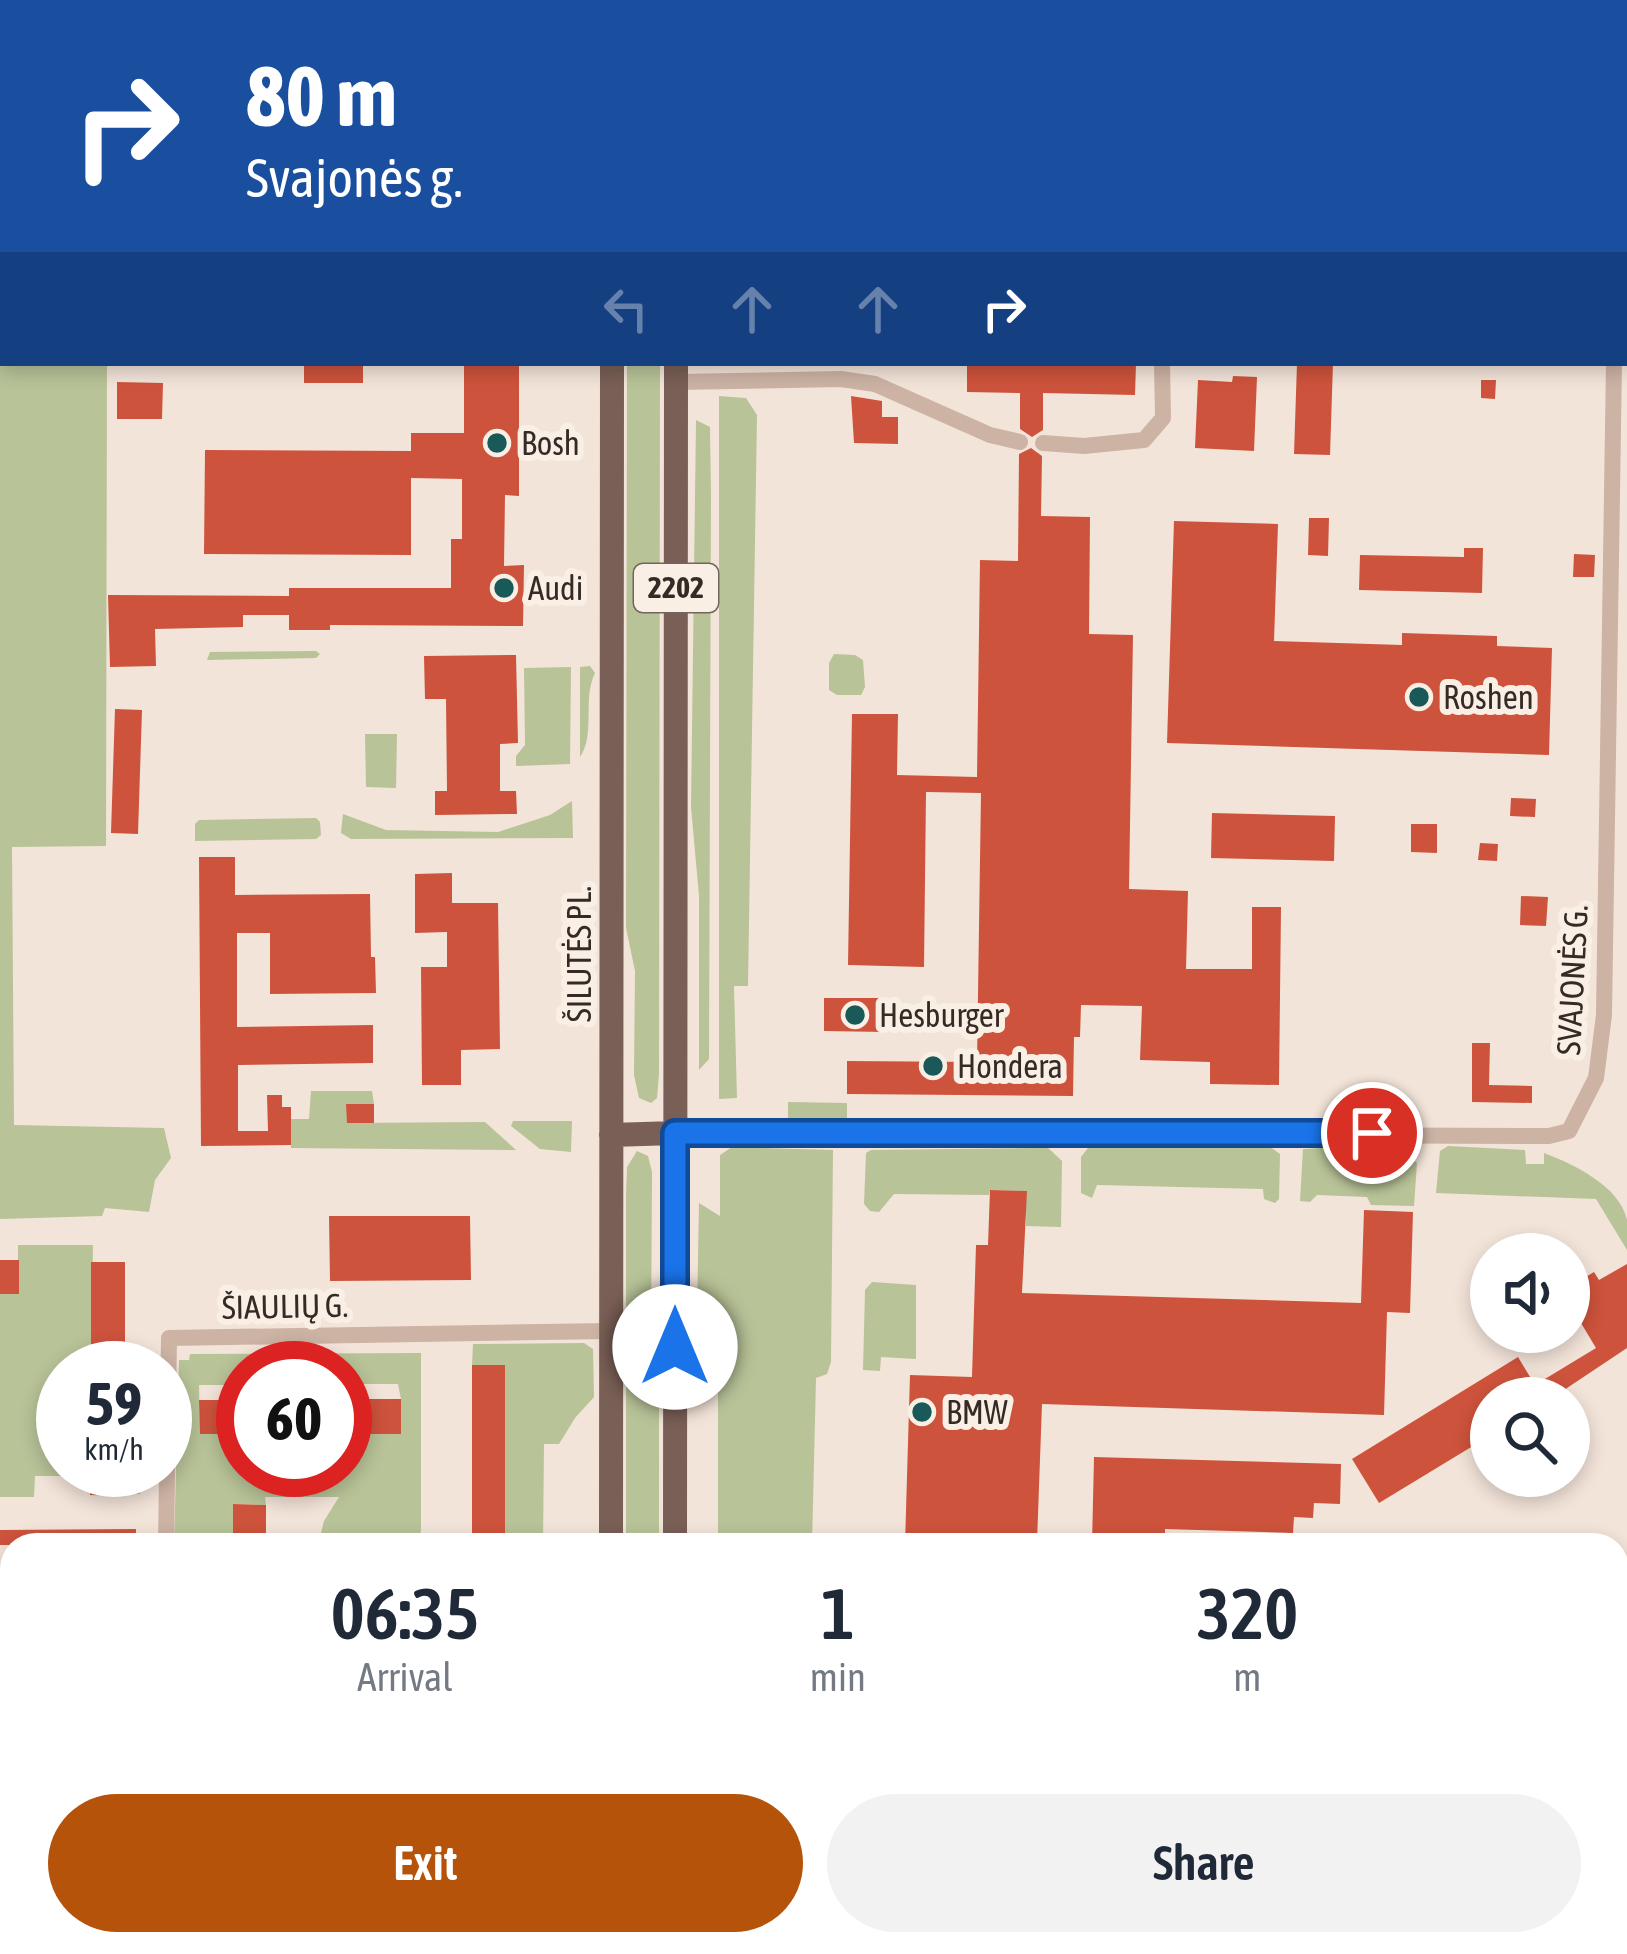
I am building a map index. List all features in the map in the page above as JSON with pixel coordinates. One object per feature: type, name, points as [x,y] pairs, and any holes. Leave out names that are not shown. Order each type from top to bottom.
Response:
[{"type":"main road","name":"ŠILUTĖS PL.","points":[[610,1533],[612,366]]},
{"type":"main road","name":"2202","points":[[675,1533],[676,372]]},
{"type":"main road","points":[[611,1135],[675,1133]]},
{"type":"street","points":[[1042,442],[1084,446],[1144,440],[1162,418],[1162,366]]},
{"type":"street","name":"SVAJONĖS G.","points":[[675,1133],[1549,1136],[1569,1131],[1596,1078],[1604,1015],[1614,366]]},
{"type":"street","points":[[676,372],[757,371],[875,383],[990,435],[1020,442]]},
{"type":"street","name":"ŠIAULIŲ G.","points":[[166,1533],[169,1337],[610,1331]]},
{"type":"green space","points":[[0,366],[107,366],[106,846],[12,847],[14,1125],[164,1128],[171,1158],[155,1180],[149,1212],[105,1208],[102,1216],[0,1219]]},
{"type":"green space","points":[[627,366],[660,366],[659,1074],[657,1098],[651,1103],[639,1098],[634,1075],[635,971],[626,928]]},
{"type":"green space","points":[[719,396],[746,398],[757,415],[748,986],[734,986],[737,1098],[719,1099]]},
{"type":"green space","points":[[696,420],[710,427],[711,496],[709,1059],[699,1070],[699,896],[691,807]]},
{"type":"green space","points":[[210,652],[320,654],[316,658],[207,660]]},
{"type":"green space","points":[[834,654],[863,660],[861,695],[837,695],[829,690],[829,663]]},
{"type":"green space","points":[[590,666],[595,673],[580,757],[580,667]]},
{"type":"green space","points":[[571,667],[570,764],[516,766],[516,756],[525,745],[524,668]]},
{"type":"green space","points":[[365,734],[397,734],[396,788],[366,787]]},
{"type":"green space","points":[[572,801],[573,838],[351,839],[341,833],[343,814],[386,830],[498,832],[550,815]]},
{"type":"green space","points":[[316,818],[321,835],[316,839],[195,841],[199,820]]},
{"type":"green space","points":[[311,1091],[372,1091],[374,1104],[347,1104],[347,1123],[485,1122],[516,1150],[291,1148],[291,1131],[268,1131],[268,1119],[309,1119]]},
{"type":"green space","points":[[788,1102],[847,1103],[847,1121],[788,1120]]},
{"type":"green space","points":[[513,1121],[572,1121],[571,1152],[540,1149],[511,1126]]},
{"type":"green space","points":[[1032,1144],[1045,1145],[1062,1161],[1061,1227],[1026,1226],[1026,1191],[894,1194],[879,1212],[864,1204],[866,1153],[871,1150],[1031,1148]]},
{"type":"green space","points":[[1396,1144],[1417,1163],[1414,1206],[1371,1205],[1367,1197],[1317,1195],[1310,1202],[1300,1201],[1303,1149]]},
{"type":"green space","points":[[1269,1146],[1280,1154],[1275,1203],[1264,1199],[1263,1189],[1097,1185],[1092,1198],[1081,1193],[1081,1157],[1088,1148]]},
{"type":"green space","points":[[1448,1146],[1525,1150],[1526,1164],[1544,1164],[1544,1153],[1581,1170],[1623,1208],[1627,1250],[1596,1199],[1436,1193],[1440,1151]]},
{"type":"green space","points":[[732,1147],[833,1150],[831,1362],[827,1374],[816,1378],[812,1533],[718,1533],[718,1364],[696,1371],[699,1203],[720,1216],[720,1155]]},
{"type":"green space","points":[[637,1151],[648,1156],[652,1172],[651,1347],[659,1396],[659,1533],[626,1533],[627,1167]]},
{"type":"green space","points":[[18,1245],[93,1245],[91,1341],[36,1341],[34,1497],[0,1497],[0,1294],[18,1293]]},
{"type":"green space","points":[[872,1282],[916,1285],[916,1359],[881,1357],[880,1371],[863,1370],[865,1290]]},
{"type":"green space","points":[[584,1343],[593,1349],[594,1397],[559,1444],[544,1444],[543,1533],[505,1533],[505,1366],[472,1365],[473,1344]]},
{"type":"green space","points":[[372,1353],[421,1353],[420,1533],[321,1533],[339,1497],[372,1497],[372,1417],[401,1399],[398,1384],[372,1384]]},
{"type":"green space","points":[[192,1354],[216,1354],[216,1385],[199,1385],[200,1434],[216,1434],[216,1497],[265,1497],[266,1505],[234,1504],[233,1533],[174,1533],[175,1497],[192,1497]]},
{"type":"building","points":[[304,366],[363,366],[363,383],[304,383]]},
{"type":"building","points":[[464,366],[519,366],[519,496],[505,495],[504,566],[524,565],[523,626],[330,625],[330,630],[289,630],[289,615],[243,615],[243,627],[155,629],[156,666],[110,667],[108,595],[289,596],[289,588],[451,588],[451,539],[462,539],[462,479],[411,478],[411,555],[204,554],[205,450],[411,451],[411,433],[464,433]]},
{"type":"building","points":[[967,366],[1136,366],[1135,395],[1043,393],[1043,430],[1032,437],[1020,429],[1020,393],[967,392]]},
{"type":"building","points":[[1297,366],[1333,366],[1330,455],[1294,454]]},
{"type":"building","points":[[1233,376],[1257,377],[1254,451],[1195,448],[1198,380],[1232,382]]},
{"type":"building","points":[[1481,380],[1496,380],[1495,399],[1481,398]]},
{"type":"building","points":[[117,382],[163,383],[162,419],[117,419]]},
{"type":"building","points":[[851,396],[882,401],[882,417],[898,417],[898,444],[854,443]]},
{"type":"building","points":[[1031,448],[1042,456],[1041,516],[1090,517],[1089,634],[1133,635],[1129,889],[1188,891],[1186,969],[1252,969],[1252,907],[1281,907],[1279,1085],[1210,1084],[1210,1062],[1140,1060],[1142,1006],[1081,1005],[1080,1037],[1074,1037],[1073,1096],[847,1094],[847,1061],[977,1062],[981,793],[926,792],[924,967],[848,965],[852,714],[898,714],[897,775],[977,777],[980,560],[1018,561],[1019,454]]},
{"type":"building","points":[[1309,518],[1329,518],[1328,556],[1308,555]]},
{"type":"building","points":[[1174,521],[1278,524],[1274,641],[1402,645],[1402,633],[1497,636],[1497,646],[1552,648],[1549,755],[1167,743]]},
{"type":"building","points":[[1464,548],[1483,548],[1482,593],[1359,590],[1360,555],[1464,557]]},
{"type":"building","points":[[1574,554],[1595,555],[1594,577],[1573,577]]},
{"type":"building","points":[[516,655],[518,743],[500,744],[500,791],[516,791],[517,814],[435,815],[435,791],[447,791],[446,699],[425,699],[424,656]]},
{"type":"building","points":[[115,709],[142,710],[138,834],[111,833]]},
{"type":"building","points":[[1511,798],[1536,799],[1535,817],[1510,816]]},
{"type":"building","points":[[1212,813],[1335,816],[1334,861],[1211,858]]},
{"type":"building","points":[[1411,824],[1437,824],[1437,853],[1411,852]]},
{"type":"building","points":[[1480,843],[1498,844],[1497,861],[1478,860]]},
{"type":"building","points":[[199,857],[235,857],[235,895],[370,894],[376,993],[270,994],[270,933],[237,933],[237,1027],[373,1025],[373,1063],[238,1065],[238,1131],[268,1131],[267,1095],[282,1095],[282,1107],[291,1107],[291,1145],[201,1146]]},
{"type":"building","points":[[452,873],[452,903],[498,903],[500,1049],[461,1050],[461,1085],[422,1085],[421,967],[447,967],[447,932],[415,933],[415,874]]},
{"type":"building","points":[[1521,896],[1548,897],[1546,926],[1520,925]]},
{"type":"building","name":"Hesburger","points":[[824,998],[886,998],[885,1032],[824,1031]]},
{"type":"building","points":[[1472,1043],[1490,1043],[1489,1085],[1532,1086],[1532,1103],[1472,1102]]},
{"type":"building","points":[[346,1104],[374,1104],[374,1123],[347,1123]]},
{"type":"building","points":[[990,1190],[1027,1191],[1022,1293],[1361,1303],[1364,1210],[1413,1212],[1410,1313],[1387,1312],[1384,1415],[1042,1404],[1037,1533],[905,1533],[910,1375],[972,1377],[976,1245],[988,1245]]},
{"type":"building","points":[[329,1216],[470,1216],[471,1280],[330,1281]]},
{"type":"building","points":[[0,1260],[19,1260],[19,1294],[0,1294]]},
{"type":"building","points":[[91,1262],[125,1262],[125,1341],[91,1341]]},
{"type":"building","points":[[1627,1264],[1627,1348],[1584,1377],[1548,1377],[1596,1348],[1590,1338],[1590,1274],[1594,1272],[1599,1280]]},
{"type":"building","points":[[1518,1357],[1530,1377],[1485,1377]]},
{"type":"building","points":[[472,1365],[505,1365],[505,1533],[472,1533]]},
{"type":"building","points":[[1470,1386],[1470,1448],[1379,1503],[1352,1459]]},
{"type":"building","points":[[372,1399],[401,1399],[401,1434],[372,1434]]},
{"type":"building","points":[[199,1400],[216,1400],[216,1434],[200,1434]]},
{"type":"building","points":[[1094,1457],[1341,1464],[1340,1504],[1314,1503],[1313,1518],[1294,1517],[1293,1533],[1165,1529],[1165,1533],[1092,1533]]},
{"type":"building","points":[[233,1504],[266,1505],[266,1533],[233,1533]]},
{"type":"building","points":[[136,1529],[136,1533],[0,1533]]},
{"type":"place","name":"Bosh","points":[[497,443]]},
{"type":"place","name":"Audi","points":[[504,588]]},
{"type":"place","name":"Roshen","points":[[1419,697]]},
{"type":"place","name":"Hesburger","points":[[855,1015]]},
{"type":"place","name":"Hondera","points":[[933,1066]]},
{"type":"place","name":"BMW","points":[[922,1412]]},
{"type":"route","points":[[675,1347],[675,1133],[1372,1133]]}]
